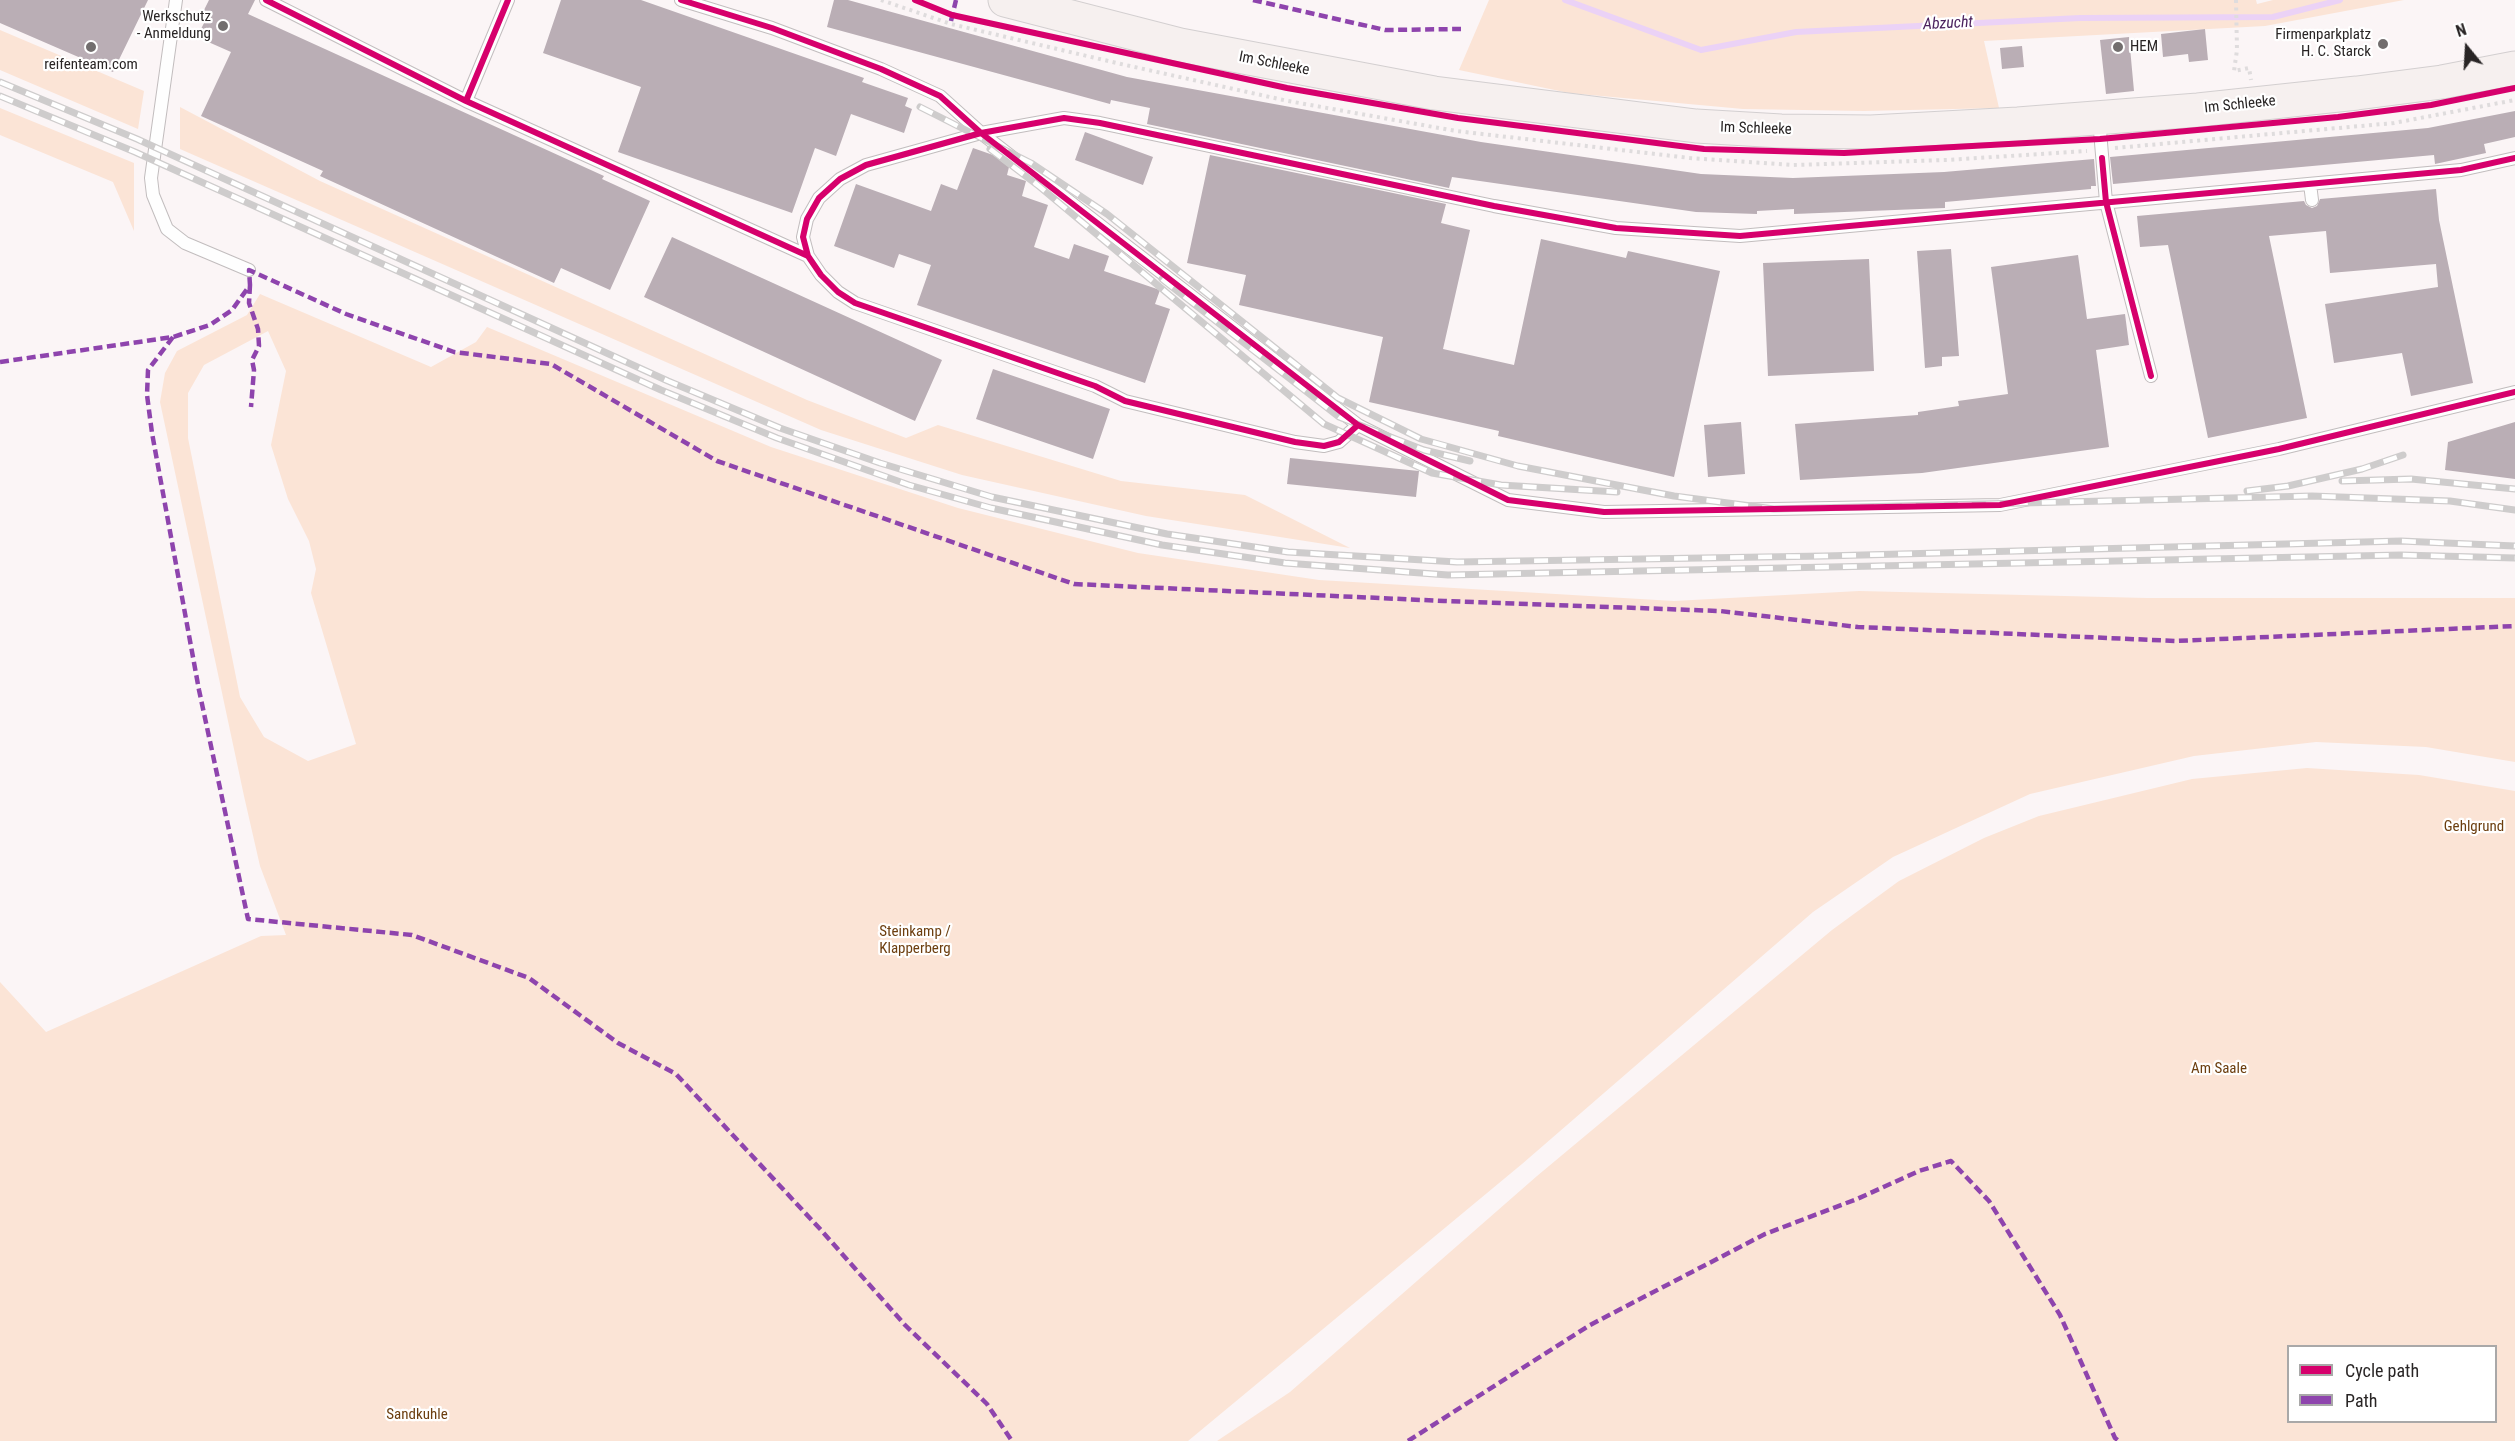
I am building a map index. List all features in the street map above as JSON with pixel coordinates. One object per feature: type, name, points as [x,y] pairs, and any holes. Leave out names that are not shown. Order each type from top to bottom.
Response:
[{"type":"main road","name":"Im Schleeke","points":[[1005,0],[1180,45],[1339,77],[1457,96],[1696,126],[1871,132],[2098,118],[2357,93],[2442,82],[2515,68]]},
{"type":"lane","points":[[176,0],[151,178],[153,195],[167,229],[185,243],[249,270]]},
{"type":"lane","points":[[266,0],[466,101],[808,256]]},
{"type":"lane","points":[[466,101],[508,0]]},
{"type":"lane","points":[[681,0],[772,28],[881,69],[940,96],[981,133],[1358,425],[1508,500],[1604,512],[2000,505],[2279,449],[2515,392]]},
{"type":"lane","points":[[1358,425],[1339,442],[1324,446],[1295,442],[1125,400],[1095,386],[855,303],[838,292],[821,275],[808,256],[803,237],[807,219],[819,198],[840,179],[866,165],[981,133],[1064,118],[1100,123],[1494,206],[1616,228],[1740,236],[2461,170],[2515,158]]},
{"type":"lane","points":[[2098,118],[2106,202],[2151,376]]},
{"type":"lane","points":[[2310,184],[2312,200]]},
{"type":"path","points":[[2236,0],[2237,50],[2234,71],[2249,68],[2254,104]]},
{"type":"green space","points":[[1489,0],[2256,0],[2257,4],[2273,0],[2404,0],[2265,26],[1984,41],[1999,108],[1864,111],[1743,109],[1569,93],[1459,70]]},
{"type":"green space","points":[[0,30],[144,91],[138,129],[0,70]]},
{"type":"green space","points":[[180,107],[320,181],[807,400],[906,438],[938,425],[1121,481],[1245,495],[1350,548],[1146,516],[962,475],[821,430],[180,149]]},
{"type":"green space","points":[[0,108],[134,163],[134,231],[113,182],[0,135]]},
{"type":"green space","name":"Steinkamp / Klapperberg","points":[[260,294],[431,367],[476,342],[487,327],[771,447],[958,508],[1138,553],[1319,580],[1674,601],[1859,591],[2147,598],[2515,598],[2515,762],[2426,747],[2316,742],[2194,756],[2030,794],[1893,857],[1813,912],[1522,1164],[1188,1441],[0,1441],[0,982],[46,1032],[261,936],[286,935],[260,866],[160,402],[165,373],[177,351],[247,315]],"holes":[[[268,331],[286,371],[271,445],[288,499],[309,541],[316,569],[311,593],[356,744],[308,761],[264,737],[240,697],[188,438],[188,393],[204,365]]]},
{"type":"green space","name":"Am Saale","points":[[2307,768],[2419,775],[2515,791],[2515,1441],[1217,1441],[1290,1392],[1537,1176],[1832,930],[1899,881],[1984,838],[2039,816],[2192,779]]},
{"type":"building","name":"reifenteam.com","points":[[0,0],[148,0],[113,72],[0,23]]},
{"type":"building","points":[[209,0],[255,0],[248,14],[604,176],[602,179],[650,201],[610,290],[561,268],[554,283],[320,176],[323,171],[201,116],[231,52],[197,37],[208,15],[203,12]]},
{"type":"building","points":[[561,0],[641,0],[864,78],[862,82],[908,98],[905,106],[912,109],[904,133],[851,114],[836,156],[815,148],[792,213],[618,152],[641,87],[543,53]]},
{"type":"building","points":[[834,0],[848,0],[1127,77],[1481,142],[1701,174],[1793,178],[1944,172],[2094,159],[2096,186],[2091,186],[2091,189],[1945,202],[1945,208],[1794,214],[1794,209],[1757,211],[1757,214],[1696,212],[1452,177],[1449,188],[1147,124],[1150,108],[1111,100],[1110,104],[827,27]]},
{"type":"building","points":[[2205,29],[2208,60],[2189,62],[2188,54],[2163,57],[2161,34]]},
{"type":"building","points":[[2129,37],[2134,91],[2106,94],[2100,40]]},
{"type":"building","points":[[2022,46],[2024,67],[2002,69],[2000,48]]},
{"type":"building","points":[[2515,111],[2515,137],[2484,144],[2486,153],[2435,164],[2434,155],[2113,184],[2110,157],[2428,128]]},
{"type":"building","points":[[1085,132],[1153,157],[1143,185],[1075,160]]},
{"type":"building","points":[[973,148],[993,155],[1009,167],[1007,175],[1026,181],[1022,196],[1048,205],[1034,247],[1069,259],[1074,244],[1109,256],[1104,271],[1160,290],[1155,304],[1170,309],[1145,383],[917,305],[931,265],[899,254],[894,268],[834,246],[856,184],[931,211],[941,184],[957,190]]},
{"type":"building","points":[[1210,155],[1446,204],[1441,223],[1470,230],[1443,349],[1514,365],[1541,239],[1626,258],[1628,251],[1720,271],[1674,477],[1498,436],[1499,431],[1369,402],[1383,337],[1239,305],[1246,275],[1187,263]]},
{"type":"building","points":[[2436,189],[2439,220],[2473,383],[2411,396],[2402,353],[2334,363],[2325,304],[2438,287],[2436,264],[2330,273],[2326,231],[2269,236],[2307,418],[2208,438],[2168,245],[2140,247],[2137,216],[2304,201],[2312,208],[2317,206],[2320,199]]},
{"type":"building","points":[[672,237],[942,360],[915,421],[644,297]]},
{"type":"building","points":[[1951,249],[1959,356],[1942,357],[1942,366],[1925,368],[1917,251]]},
{"type":"building","points":[[2078,255],[2087,319],[2125,314],[2129,345],[2096,350],[2109,447],[1922,473],[1800,480],[1795,424],[1918,415],[1918,412],[1959,406],[1958,401],[2008,394],[1991,267]]},
{"type":"building","points":[[1869,259],[1874,371],[1768,376],[1763,263]]},
{"type":"building","points":[[993,369],[1110,409],[1093,459],[976,419]]},
{"type":"building","points":[[1741,422],[1745,474],[1708,477],[1704,425]]},
{"type":"building","points":[[2515,422],[2515,479],[2445,470],[2448,442]]},
{"type":"building","points":[[1290,458],[1419,471],[1416,497],[1287,484]]},
{"type":"waterway","name":"Abzucht","points":[[1565,0],[1701,50],[1796,32],[2080,18],[2273,17],[2340,0]]},
{"type":"railway","points":[[0,82],[137,139],[668,381],[780,428],[880,463],[992,497],[1167,534],[1288,552],[1457,562],[1824,556],[2401,541],[2515,546]]},
{"type":"railway","points":[[0,96],[135,152],[661,390],[777,438],[909,485],[991,508],[1162,545],[1285,563],[1448,575],[2401,555],[2515,558]]},
{"type":"railway","points":[[920,107],[1031,163],[1107,214],[1338,398],[1421,439],[1518,466],[1674,496],[1774,509],[2312,496],[2450,501],[2515,510]]},
{"type":"railway","points":[[990,149],[1040,187]]},
{"type":"railway","points":[[1034,182],[1324,424],[1432,473],[1501,485],[1617,492]]},
{"type":"railway","points":[[1162,279],[1339,417],[1424,450],[1470,461]]},
{"type":"railway","points":[[2247,491],[2288,486],[2362,469],[2403,455]]},
{"type":"railway","points":[[2342,481],[2411,479],[2515,489]]},
{"type":"marked path","points":[[951,21],[956,0]]},
{"type":"marked path","points":[[1253,0],[1385,30],[1461,29]]},
{"type":"marked path","points":[[0,362],[173,337],[210,325],[232,310],[250,285],[249,270],[346,314],[454,352],[551,364],[717,461],[1074,584],[1720,611],[1858,627],[2176,641],[2515,626]]},
{"type":"marked path","points":[[250,285],[249,303],[258,329],[259,346],[252,360],[254,370],[251,407]]},
{"type":"marked path","points":[[173,337],[148,370],[147,395],[199,690],[248,919],[412,935],[529,978],[618,1043],[676,1074],[821,1230],[905,1325],[987,1404],[1012,1441]]},
{"type":"marked path","points":[[1408,1441],[1590,1325],[1765,1234],[1857,1199],[1919,1171],[1951,1161],[1989,1201],[2060,1315],[2115,1438],[2119,1441]]},
{"type":"cycle path","points":[[266,0],[466,101],[808,256]]},
{"type":"cycle path","points":[[466,101],[508,0]]},
{"type":"cycle path","points":[[681,0],[772,28],[881,69],[940,96],[981,133],[1358,425],[1508,500],[1604,512],[2000,505],[2279,449],[2515,392]]},
{"type":"cycle path","points":[[915,0],[952,15],[1287,88],[1458,118],[1704,149],[1844,153],[2100,139],[2338,117],[2431,105],[2515,88]]},
{"type":"cycle path","points":[[1358,425],[1339,442],[1324,446],[1295,442],[1125,401],[1095,386],[855,303],[838,292],[821,275],[808,256],[803,237],[807,219],[819,198],[840,179],[866,165],[981,133],[1064,118],[1100,123],[1494,206],[1616,228],[1740,236],[2461,170],[2515,158]]},
{"type":"cycle path","points":[[2102,158],[2106,202],[2151,376]]},
{"type":"place","name":"Werkschutz - Anmeldung","points":[[223,26]]},
{"type":"place","name":"Firmenparkplatz H. C. Starck","points":[[2383,44]]},
{"type":"place","name":"reifenteam.com","points":[[91,47]]},
{"type":"place","name":"HEM","points":[[2118,47]]},
{"type":"park label","name":"Gehlgrund","points":[[2474,827]]},
{"type":"park label","name":"Sandkuhle","points":[[417,1415]]}]
